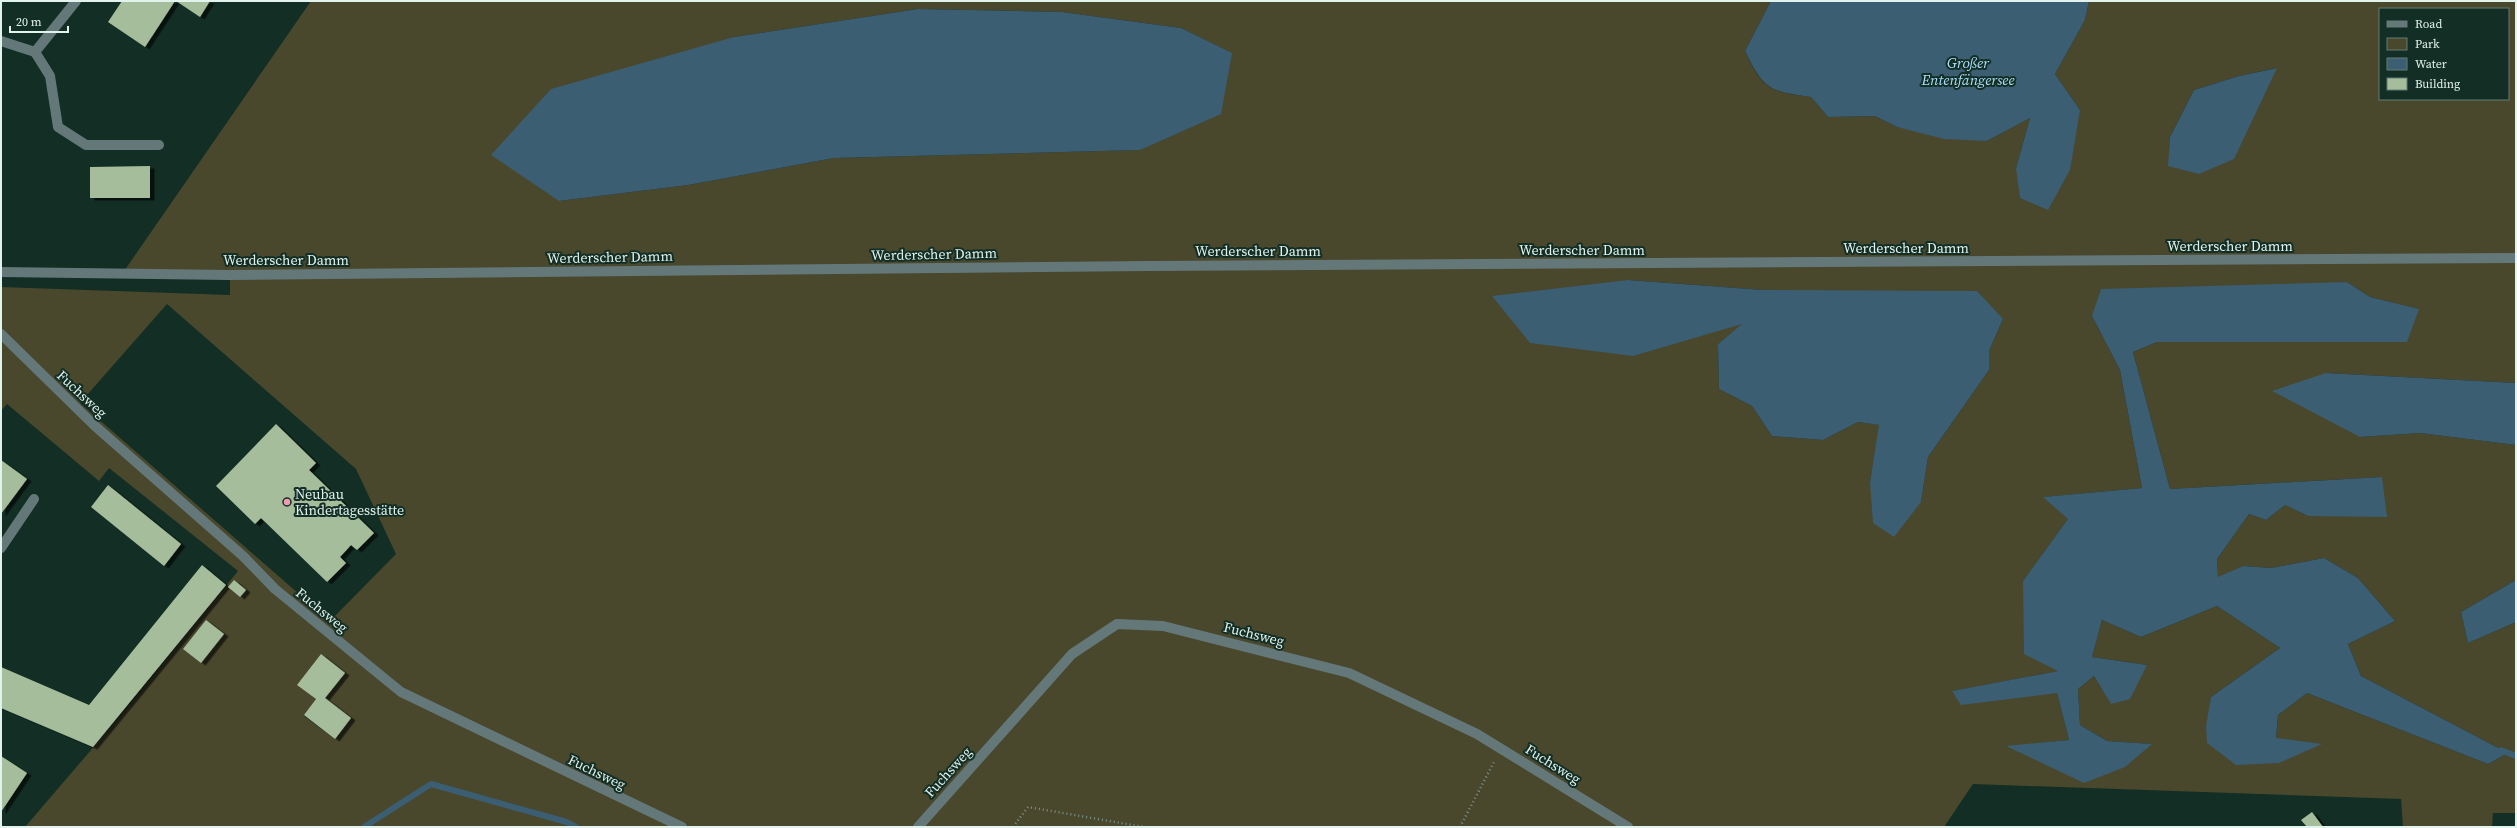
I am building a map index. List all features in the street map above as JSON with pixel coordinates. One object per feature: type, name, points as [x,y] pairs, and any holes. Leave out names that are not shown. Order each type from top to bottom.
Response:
[{"type":"street","points":[[35,52],[76,1]]},
{"type":"street","points":[[1,41],[35,52],[50,76],[58,127],[86,145],[159,145]]},
{"type":"street","name":"Werderscher Damm","points":[[1,272],[230,275],[1149,266],[2516,258]]},
{"type":"street","name":"Fuchsweg","points":[[1,334],[95,426],[243,556],[275,589],[401,692],[682,827]]},
{"type":"street","points":[[1,548],[34,499]]},
{"type":"street","name":"Fuchsweg","points":[[918,827],[1072,654],[1117,624],[1163,626],[1349,673],[1477,734],[1628,827]]},
{"type":"path","points":[[1460,827],[1500,748]]},
{"type":"path","points":[[1014,827],[1028,807],[1144,827]]},
{"type":"green space","points":[[311,1],[1771,1],[1745,51],[1757,74],[1769,86],[1786,93],[1811,97],[1828,117],[1875,116],[1897,127],[1987,141],[2030,118],[2016,168],[2080,110],[2055,74],[2085,20],[2089,1],[2516,1],[2516,383],[2326,373],[2360,437],[2420,433],[2516,445],[2516,580],[2461,612],[2468,643],[2516,622],[2516,813],[2493,813],[2492,827],[2403,827],[2401,799],[1973,784],[1944,827],[25,827],[121,715],[238,571],[109,468],[99,481],[7,404],[1,411],[1,287],[230,295],[230,275],[122,274]],"holes":[[[918,9],[1062,12],[1181,28],[1231,53],[1140,150],[834,158],[688,185],[559,201],[734,37]],[[2276,68],[2169,166],[2170,137],[2194,90],[2239,76]],[[1628,280],[1763,290],[2003,319],[1989,351],[1989,370],[1928,457],[1921,502],[1870,482],[1880,425],[1858,422],[1823,440],[1772,436],[1752,406],[1719,389],[1718,344],[1743,324]],[[2347,282],[2370,297],[2418,309],[2157,342],[2133,352],[2170,489],[2382,477],[2308,516],[2285,505],[2266,520],[2249,514],[2217,559],[2218,578],[2243,566],[2271,568],[2324,558],[2358,578],[2395,621],[2348,644],[2361,676],[2508,753],[2488,764],[2307,693],[2278,715],[2276,739],[2321,745],[2207,743],[2211,697],[2280,648],[2217,606],[2141,637],[2102,620],[2092,657],[2147,665],[2111,703],[2094,676],[2078,689],[2080,725],[2107,741],[2151,744],[2006,747],[2069,740],[2057,693],[1953,691],[2059,671],[2023,581],[2069,518],[2044,497],[2142,488],[2120,370],[2092,316]],[[167,304],[356,469],[396,554],[330,621],[80,403]],[[345,673],[325,698],[351,718],[335,739],[304,716],[316,699],[298,685]]]},
{"type":"water","name":"Großer Entenfängersee","points":[[1771,1],[2089,1],[2085,20],[2055,74],[2080,110],[2070,170],[2048,210],[2020,198],[2016,168],[2030,118],[1987,141],[1944,139],[1897,127],[1875,116],[1828,117],[1811,97],[1786,93],[1769,86],[1757,74],[1745,51]]},
{"type":"water","points":[[918,9],[1062,12],[1181,28],[1232,53],[1221,114],[1140,150],[834,158],[688,185],[559,201],[491,155],[551,89],[734,37]]},
{"type":"water","points":[[2277,68],[2234,159],[2199,174],[2168,166],[2170,137],[2194,90],[2239,76]]},
{"type":"water","points":[[1628,280],[1763,290],[1977,291],[2003,319],[1989,351],[1989,370],[1928,457],[1921,502],[1894,537],[1873,523],[1870,482],[1879,425],[1858,422],[1823,440],[1772,436],[1752,406],[1719,389],[1718,344],[1742,324],[1633,356],[1530,343],[1492,296]]},
{"type":"water","points":[[2347,282],[2370,297],[2419,309],[2407,342],[2157,342],[2133,352],[2170,489],[2382,477],[2387,517],[2308,516],[2285,505],[2266,520],[2249,514],[2217,559],[2218,577],[2243,566],[2271,568],[2324,558],[2358,578],[2395,621],[2348,644],[2361,676],[2508,753],[2488,764],[2307,693],[2278,715],[2276,738],[2322,744],[2279,763],[2236,765],[2207,743],[2206,726],[2211,697],[2280,648],[2217,606],[2141,637],[2102,620],[2092,657],[2147,665],[2130,699],[2111,704],[2094,676],[2078,689],[2080,725],[2107,741],[2152,744],[2125,767],[2084,783],[2006,746],[2069,740],[2057,693],[1961,705],[1952,691],[2058,671],[2024,654],[2023,581],[2068,519],[2043,497],[2142,488],[2120,370],[2092,316],[2101,289]]},
{"type":"water","points":[[2326,373],[2516,383],[2516,445],[2420,433],[2360,437],[2272,391]]},
{"type":"water","points":[[2516,580],[2516,622],[2468,643],[2461,612]]},
{"type":"building","points":[[122,1],[175,1],[145,47],[108,22]]},
{"type":"building","points":[[176,1],[210,1],[200,17]]},
{"type":"building","points":[[150,166],[150,198],[90,198],[90,167]]},
{"type":"building","name":"Neubau Kindertagesstätte","points":[[276,424],[316,463],[309,470],[374,533],[357,550],[351,545],[340,557],[346,563],[327,582],[261,518],[255,524],[216,486]]},
{"type":"building","points":[[1,460],[27,479],[1,514]]},
{"type":"building","points":[[108,485],[181,544],[164,566],[91,507]]},
{"type":"building","points":[[202,565],[226,585],[93,747],[1,708],[1,667],[89,705]]},
{"type":"building","points":[[234,580],[246,590],[240,597],[228,587]]},
{"type":"building","points":[[206,620],[224,634],[201,663],[183,649]]},
{"type":"building","points":[[321,654],[345,673],[325,698],[351,718],[335,739],[304,715],[316,699],[297,685]]},
{"type":"building","points":[[1,756],[27,773],[1,812]]},
{"type":"building","points":[[2312,812],[2323,827],[2307,827],[2301,820]]},
{"type":"waterway","points":[[2501,750],[2516,756]]},
{"type":"waterway","points":[[364,827],[431,784],[567,822],[576,827]]},
{"type":"place","name":"Neubau Kindertagesstätte","points":[[287,502]]}]
